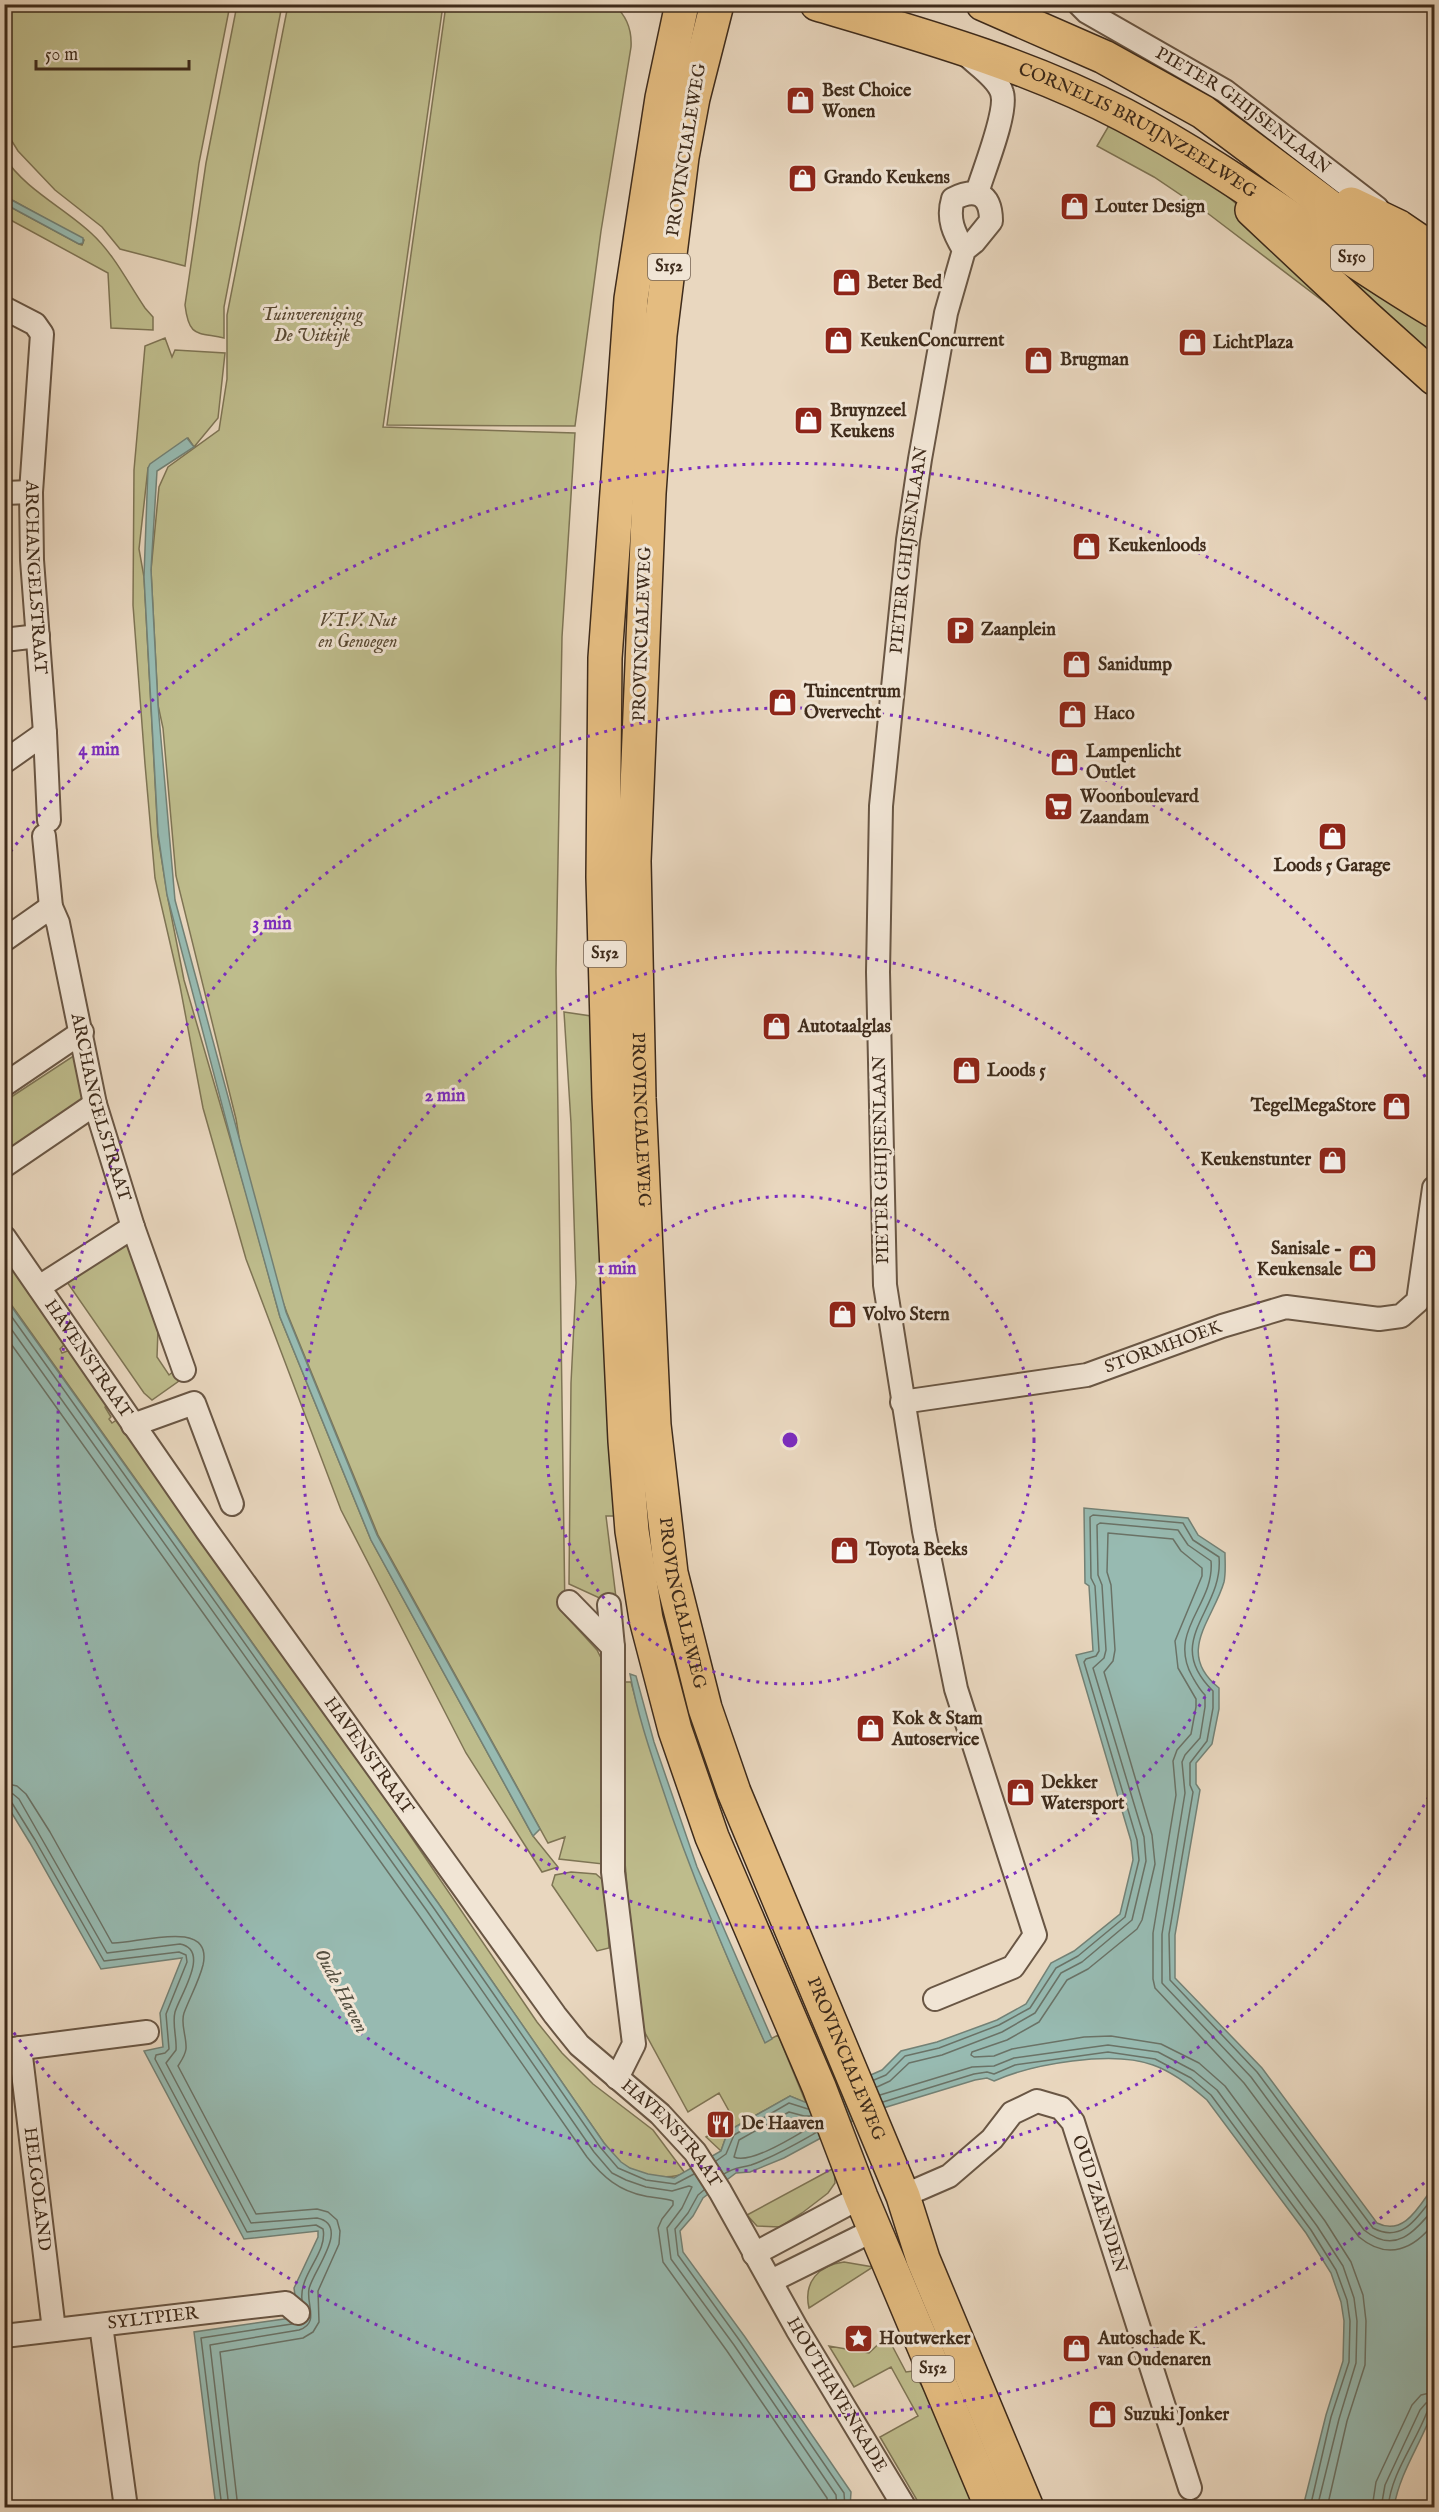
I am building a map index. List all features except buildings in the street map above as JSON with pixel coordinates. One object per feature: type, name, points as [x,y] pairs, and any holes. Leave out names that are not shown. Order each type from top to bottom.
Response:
[{"type":"main road","name":"PROVINCIALEWEG","points":[[682,4],[662,98],[631,299],[605,657],[603,888],[610,1109],[625,1441],[632,1531],[646,1619],[675,1730],[712,1837],[819,2087],[874,2230],[992,2508]]},
{"type":"main road","name":"PROVINCIALEWEG","points":[[717,4],[693,98],[682,157],[660,335],[649,505],[634,861],[639,1098],[654,1425],[671,1573],[705,1707],[735,1792],[903,2196],[923,2259],[1028,2508]]},
{"type":"main road","name":"CORNELIS BRUIJNZEELWEG","points":[[817,4],[954,44],[1062,84],[1126,116],[1216,167],[1434,311]]},
{"type":"main road","name":"CORNELIS BRUIJNZEELWEG","points":[[983,4],[1089,50],[1203,112],[1434,285]]},
{"type":"main road","points":[[1216,167],[1240,199],[1434,378]]},
{"type":"main road","points":[[1279,169],[1323,186],[1354,206],[1399,227],[1434,251]]},
{"type":"main road","points":[[861,2197],[903,2196]]},
{"type":"main road","points":[[874,2230],[903,2196]]},
{"type":"street","name":"PIETER GHIJSENLAAN","points":[[1079,4],[1088,12],[1224,91],[1359,192],[1399,227]]},
{"type":"street","points":[[954,44],[996,82],[1002,93],[1003,111],[977,193],[965,193],[953,200],[949,212],[952,227],[964,250]]},
{"type":"street","name":"PIETER GHIJSENLAAN","points":[[935,1999],[1013,1967],[1035,1935],[956,1689],[924,1531],[885,1286],[878,972],[881,806],[908,540],[946,313],[964,250],[974,242],[991,221],[991,208],[986,198],[977,193]]},
{"type":"street","name":"ARCHANGELSTRAAT","points":[[4,308],[35,324],[42,334],[31,492],[32,560],[45,732],[46,828],[51,907],[58,923],[95,1104],[133,1227],[184,1370]]},
{"type":"street","points":[[4,493],[31,492]]},
{"type":"street","points":[[4,640],[38,636]]},
{"type":"street","points":[[4,762],[45,732]]},
{"type":"street","points":[[4,940],[51,907]]},
{"type":"street","points":[[4,1085],[82,1032]]},
{"type":"street","points":[[4,1166],[95,1104]]},
{"type":"street","name":"STORMHOEK","points":[[902,1402],[1087,1375],[1222,1326],[1274,1310],[1299,1307],[1391,1319],[1401,1316],[1426,1304],[1434,1188]]},
{"type":"street","points":[[39,1287],[133,1227]]},
{"type":"street","name":"HAVENSTRAAT","points":[[4,1238],[348,1730],[555,2015],[579,2045],[660,2114],[695,2152],[771,2281]]},
{"type":"street","points":[[133,1425],[194,1403],[232,1504]]},
{"type":"street","points":[[569,1602],[613,1647]]},
{"type":"street","points":[[609,1605],[613,1647],[613,1872],[634,2043],[616,2078]]},
{"type":"street","points":[[12,2049],[147,2032]]},
{"type":"street","name":"HELGOLAND","points":[[12,2049],[54,2330]]},
{"type":"street","name":"OUD ZAENDEN","points":[[903,2196],[950,2176],[992,2139],[1012,2113],[1037,2101],[1061,2108],[1073,2121],[1190,2488]]},
{"type":"street","points":[[754,2254],[861,2197]]},
{"type":"street","points":[[771,2281],[874,2230]]},
{"type":"street","name":"HOUTHAVENKADE","points":[[771,2281],[797,2329],[905,2508]]},
{"type":"street","name":"SYLTPIER","points":[[4,2336],[286,2303],[298,2313]]},
{"type":"street","points":[[101,2325],[126,2508]]},
{"type":"green space","points":[[5,4],[230,5],[199,163],[185,266],[120,249],[102,227],[55,190],[18,151],[5,130]]},
{"type":"green space","points":[[237,5],[282,5],[224,307],[224,338],[196,332],[189,323],[185,305],[206,163]]},
{"type":"green space","name":"V.T.V. Nut en Genoegen","points":[[288,5],[443,5],[383,427],[575,433],[562,637],[556,971],[565,1615],[597,1650],[602,1660],[603,1864],[559,1859],[565,1837],[548,1843],[378,1535],[287,1313],[256,1229],[280,1317],[371,1540],[533,1836],[558,1867],[542,1872],[466,1753],[341,1510],[246,1259],[203,1108],[180,986],[155,878],[133,605],[134,470],[145,346],[165,338],[172,357],[175,350],[225,353],[218,418],[194,447],[188,438],[148,468],[139,549],[144,577],[158,837],[168,899],[184,980],[251,1210],[236,1119],[176,876],[163,728],[158,705],[151,570],[159,487],[168,467],[219,430],[227,379],[227,315]]},
{"type":"green space","points":[[446,5],[614,5],[625,19],[631,35],[631,47],[601,231],[575,426],[387,425]]},
{"type":"green space","points":[[1111,122],[1207,180],[1233,201],[1434,387],[1434,400],[1340,314],[1206,212],[1154,177],[1097,146]]},
{"type":"green space","points":[[4,157],[23,179],[99,241],[114,259],[153,317],[153,330],[111,328],[108,273],[5,217],[5,204],[79,244],[82,245],[84,240],[5,196]]},
{"type":"green space","points":[[1279,219],[1434,322],[1434,368]]},
{"type":"green space","points":[[564,1012],[591,1016],[617,1516],[606,1516],[617,1606],[569,1584],[571,1383],[576,1283],[571,1123]]},
{"type":"green space","points":[[78,1053],[87,1103],[5,1158],[5,1101]]},
{"type":"green space","points":[[128,1244],[158,1329],[157,1357],[169,1375],[180,1366],[186,1376],[152,1400],[144,1393],[67,1282]]},
{"type":"green space","points":[[4,1258],[65,1344],[60,1349],[62,1353],[70,1350],[108,1404],[105,1407],[111,1417],[109,1419],[112,1423],[118,1419],[369,1775],[537,2022],[562,2053],[593,2084],[653,2130],[685,2173],[661,2176],[634,2170],[620,2162],[604,2143],[438,1903],[5,1296]]},
{"type":"green space","points":[[625,1682],[631,1682],[674,1820],[726,1954],[765,2042],[778,2035],[806,2103],[790,2096],[728,2131],[721,2151],[706,2137],[734,2120],[719,2093],[688,2112],[644,2031],[632,1946],[621,1814]]},
{"type":"green space","points":[[571,1872],[596,1874],[605,1882],[609,1948],[597,1951],[552,1885],[555,1875]]},
{"type":"green space","points":[[834,2168],[835,2183],[828,2193],[780,2227],[757,2226],[747,2215]]},
{"type":"green space","points":[[844,2262],[873,2267],[809,2308],[808,2290],[815,2276],[827,2267]]},
{"type":"green space","points":[[887,2336],[906,2372],[913,2371],[940,2417],[976,2507],[921,2507],[880,2437],[918,2416],[891,2367],[854,2387],[829,2346],[869,2353]]},
{"type":"water","points":[[4,196],[83,238],[83,243],[79,244],[5,204]]},
{"type":"water","points":[[187,438],[194,447],[157,471],[151,570],[158,705],[175,900],[286,1312],[377,1535],[540,1829],[533,1836],[371,1540],[280,1317],[167,895],[158,833],[144,577],[148,468],[150,464]]},
{"type":"water","name":"Oude Haven","points":[[4,1296],[438,1903],[604,2143],[621,2162],[630,2168],[648,2174],[674,2178],[721,2151],[728,2131],[790,2096],[807,2103],[882,2070],[901,2051],[937,2042],[997,2020],[1026,2004],[1051,1963],[1074,1951],[1120,1914],[1133,1860],[1131,1841],[1076,1655],[1093,1651],[1089,1586],[1085,1583],[1084,1508],[1188,1518],[1198,1535],[1225,1553],[1225,1571],[1224,1582],[1206,1623],[1198,1649],[1200,1662],[1206,1675],[1219,1688],[1219,1709],[1212,1744],[1196,1763],[1196,1784],[1200,1790],[1175,1935],[1175,1978],[1262,2068],[1377,2223],[1396,2226],[1404,2222],[1434,2186],[1434,2407],[1401,2481],[1394,2507],[1303,2507],[1326,2415],[1343,2361],[1344,2321],[1341,2302],[1331,2273],[1306,2233],[1207,2100],[1195,2090],[1168,2071],[1153,2065],[1136,2061],[1095,2059],[1029,2069],[994,2081],[987,2078],[975,2080],[867,2113],[784,2158],[750,2172],[736,2173],[703,2198],[693,2216],[680,2231],[683,2252],[745,2337],[851,2492],[850,2507],[216,2507],[194,2332],[298,2317],[294,2288],[318,2237],[318,2231],[244,2239],[144,2051],[163,2047],[160,2013],[182,1958],[101,1969],[5,1802],[4,1702],[7,1696],[4,1694]]},
{"type":"water","points":[[630,1674],[636,1676],[654,1742],[697,1867],[772,2039],[765,2043],[684,1850],[648,1743]]},
{"type":"place","name":"Best Choice Wonen","points":[[801,101]]},
{"type":"place","name":"Grando Keukens","points":[[803,178]]},
{"type":"place","name":"Louter Design","points":[[1074,207]]},
{"type":"place","name":"Beter Bed","points":[[846,283]]},
{"type":"place","name":"KeukenConcurrent","points":[[839,341]]},
{"type":"place","name":"LichtPlaza","points":[[1192,343]]},
{"type":"place","name":"Brugman","points":[[1039,360]]},
{"type":"place","name":"Bruynzeel Keukens","points":[[809,421]]},
{"type":"place","name":"Keukenloods","points":[[1087,546]]},
{"type":"place","name":"Zaanplein","points":[[960,630]]},
{"type":"place","name":"Sanidump","points":[[1077,665]]},
{"type":"place","name":"Tuincentrum Overvecht","points":[[783,702]]},
{"type":"place","name":"Haco","points":[[1073,714]]},
{"type":"place","name":"Lampenlicht Outlet","points":[[1065,762]]},
{"type":"place","name":"Woonboulevard Zaandam","points":[[1059,807]]},
{"type":"place","name":"Loods 5 Garage","points":[[1332,837]]},
{"type":"place","name":"Autotaalglas","points":[[777,1027]]},
{"type":"place","name":"Loods 5","points":[[966,1071]]},
{"type":"place","name":"TegelMegaStore","points":[[1397,1106]]},
{"type":"place","name":"Keukenstunter","points":[[1332,1160]]},
{"type":"place","name":"Sanisale - Keukensale","points":[[1363,1259]]},
{"type":"place","name":"Volvo Stern","points":[[842,1315]]},
{"type":"place","name":"Toyota Beeks","points":[[845,1550]]},
{"type":"place","name":"Kok & Stam Autoservice","points":[[871,1729]]},
{"type":"place","name":"Dekker Watersport","points":[[1020,1793]]},
{"type":"place","name":"De Haaven","points":[[720,2124]]},
{"type":"place","name":"Houtwerker","points":[[858,2339]]},
{"type":"place","name":"Autoschade K. van Oudenaren","points":[[1077,2349]]},
{"type":"place","name":"Suzuki Jonker","points":[[1103,2415]]},
{"type":"park label","name":"Tuinvereniging De Uitkijk","points":[[312,325]]}]
